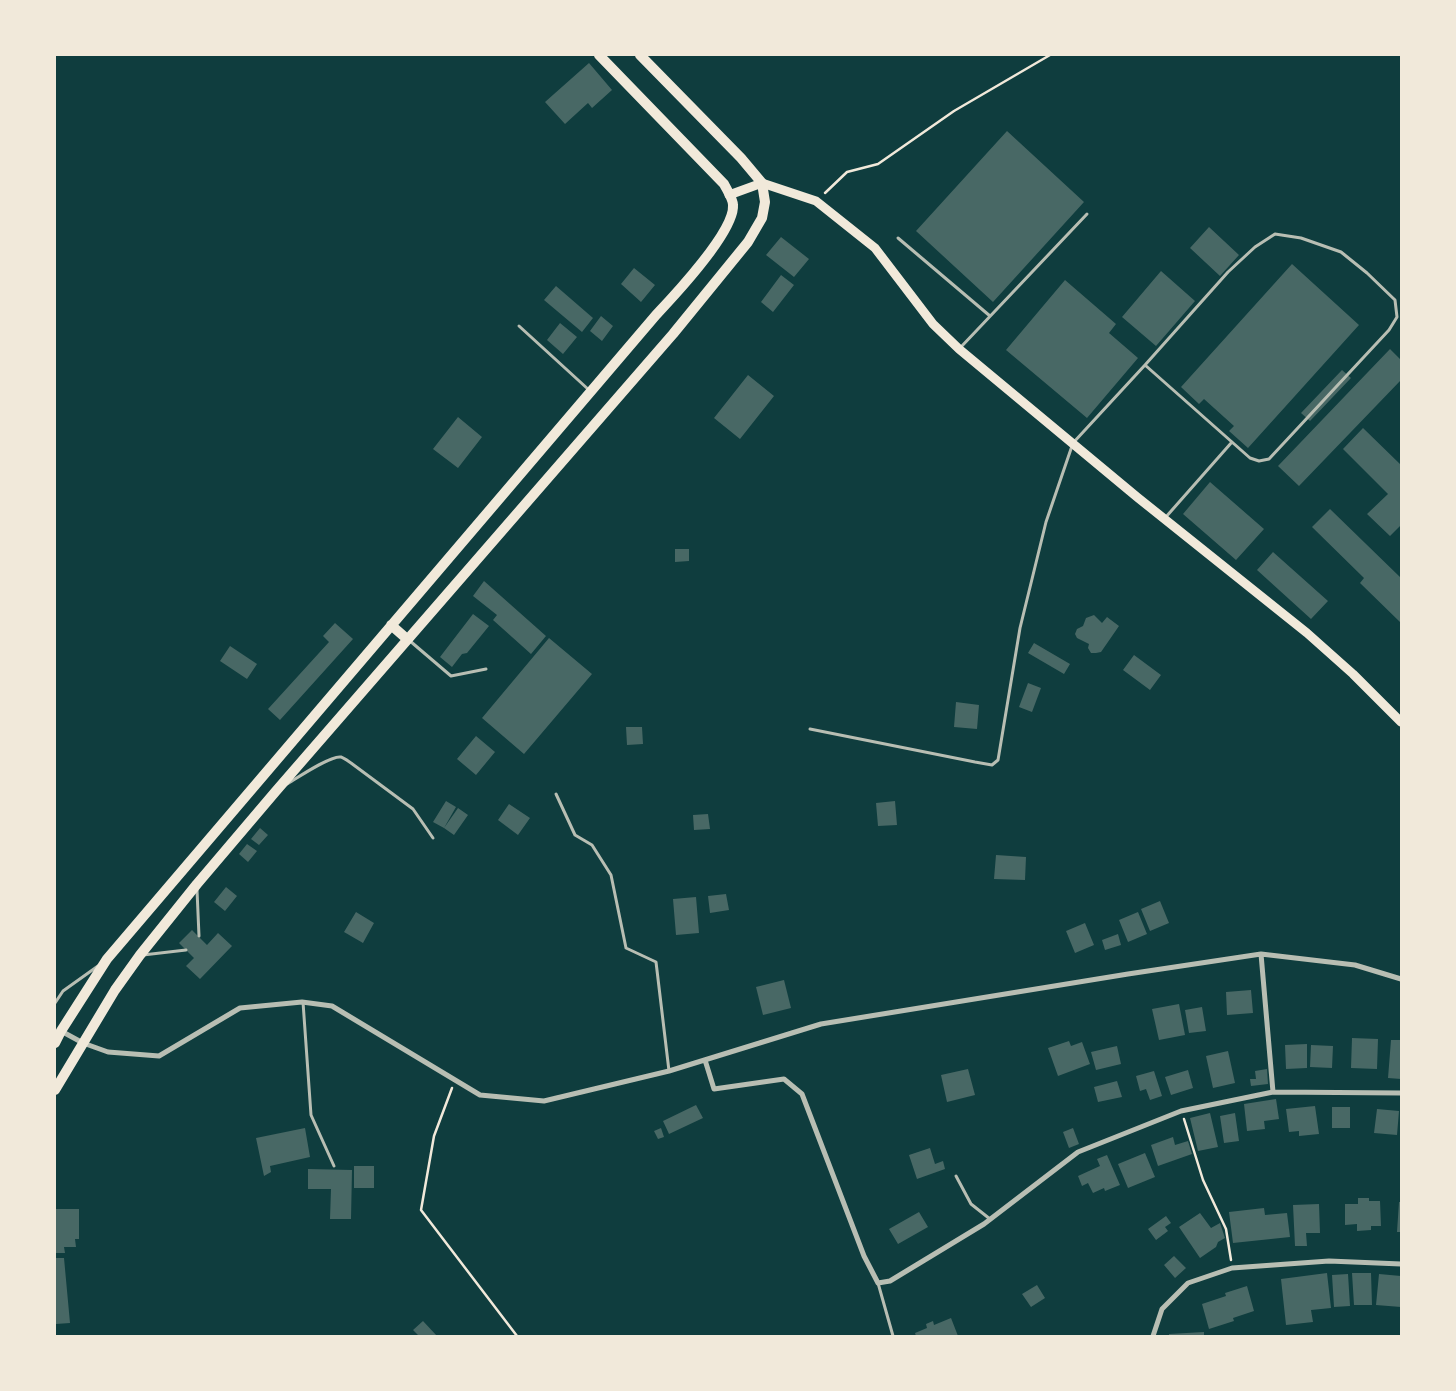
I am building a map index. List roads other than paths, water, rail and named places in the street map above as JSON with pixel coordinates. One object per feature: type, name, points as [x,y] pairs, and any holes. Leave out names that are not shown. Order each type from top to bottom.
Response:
[{"type":"main road","points":[[55,1043],[107,960],[656,315],[688,281],[720,238],[730,219],[733,205],[724,184],[599,55]]},
{"type":"main road","points":[[55,1090],[115,990],[140,955],[197,884],[407,639],[673,334],[748,242],[762,218],[765,202],[762,183],[742,158],[640,55]]},
{"type":"main road","points":[[729,195],[762,183],[816,201],[875,248],[933,324],[959,349],[1314,639],[1401,722]]},
{"type":"main road","points":[[391,625],[407,639]]},
{"type":"street","points":[[1261,954],[1273,1092]]},
{"type":"street","points":[[61,1031],[83,1043],[108,1052],[159,1056],[240,1008],[302,1002],[332,1006],[480,1095],[544,1101],[669,1072],[821,1024],[1118,975],[1261,954],[1355,966],[1401,979]]},
{"type":"street","points":[[705,1060],[714,1089],[784,1079],[802,1094],[864,1256],[878,1283],[890,1280],[990,1220],[1078,1152],[1181,1111],[1273,1092],[1401,1093]]},
{"type":"street","points":[[1152,1336],[1162,1309],[1188,1283],[1232,1268],[1329,1261],[1401,1264]]},
{"type":"lane","points":[[959,349],[1087,214]]},
{"type":"lane","points":[[810,729],[992,765],[998,760],[1020,628],[1046,522],[1073,443],[1146,365],[1228,272],[1254,247],[1275,234],[1301,238],[1341,252],[1367,273],[1395,300],[1397,317],[1388,330],[1269,459],[1259,461],[1250,458],[1146,365]]},
{"type":"lane","points":[[898,238],[990,316]]},
{"type":"lane","points":[[519,326],[591,392]]},
{"type":"lane","points":[[1165,519],[1232,442]]},
{"type":"lane","points":[[407,639],[451,676],[486,669]]},
{"type":"lane","points":[[276,791],[326,761],[335,757],[341,757],[414,810],[432,838]]},
{"type":"lane","points":[[556,794],[575,835],[592,845],[611,875],[626,948],[656,962],[669,1072]]},
{"type":"lane","points":[[197,884],[199,936]]},
{"type":"lane","points":[[140,955],[186,950]]},
{"type":"lane","points":[[55,1003],[63,991],[107,960]]},
{"type":"lane","points":[[302,1002],[311,1115],[334,1166]]},
{"type":"lane","points":[[956,1176],[971,1204],[990,1220]]},
{"type":"lane","points":[[878,1283],[893,1336]]}]
